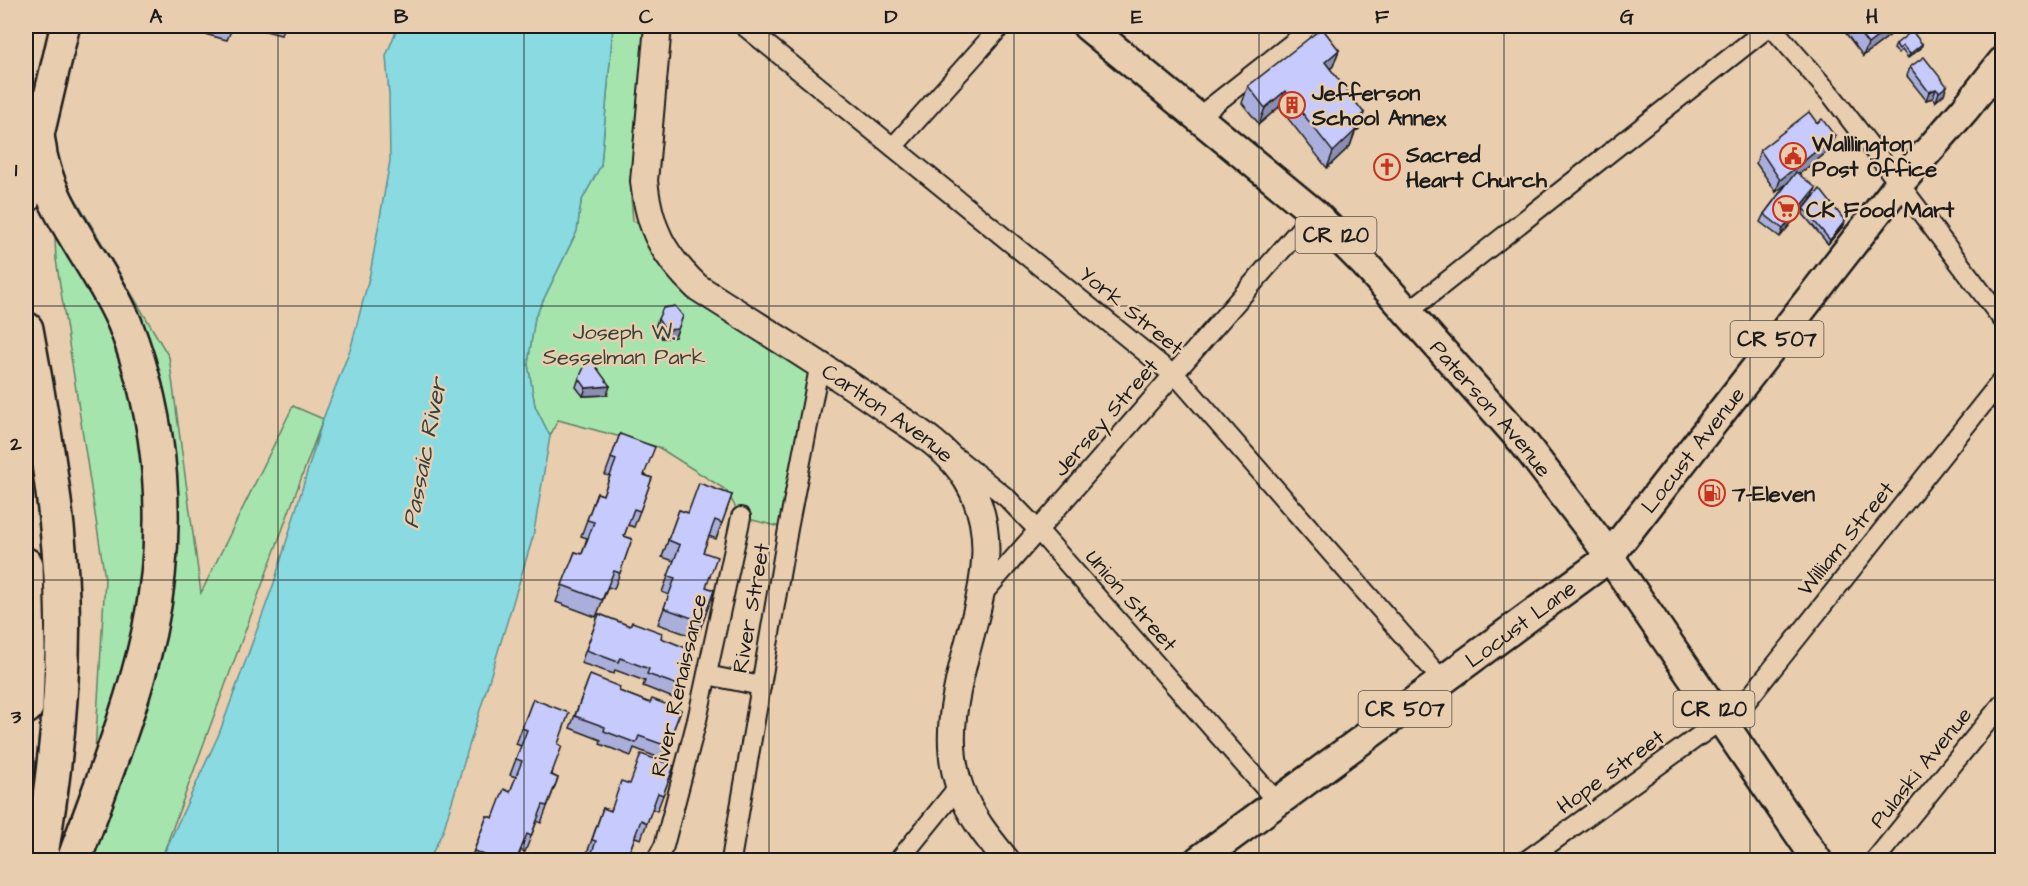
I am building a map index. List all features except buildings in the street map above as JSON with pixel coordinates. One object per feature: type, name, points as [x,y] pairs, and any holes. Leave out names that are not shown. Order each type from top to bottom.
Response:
[{"type":"highway","points":[[39,141],[40,161],[51,192],[108,287],[137,357],[148,393],[160,468],[162,508],[160,547],[149,631],[137,680],[74,861]]},
{"type":"highway","points":[[26,329],[49,464],[62,598],[63,647],[58,739],[40,861]]},
{"type":"highway","points":[[26,565],[26,707]]},
{"type":"main road","points":[[39,141],[65,26]]},
{"type":"main road","name":"Paterson Avenue","points":[[1087,26],[1314,213],[1364,263],[1522,442],[1569,500],[1610,557],[1817,861]]},
{"type":"main road","name":"Locust Avenue","points":[[1610,557],[1900,183],[1965,109],[2002,62]]},
{"type":"main road","name":"Locust Lane","points":[[1199,861],[1610,557]]},
{"type":"street","name":"Carlton Avenue","points":[[658,26],[644,181],[647,205],[658,239],[679,271],[697,287],[820,363],[936,444],[961,471],[973,491],[982,516],[986,543],[986,567],[955,699],[952,726],[953,752],[959,786],[980,827],[1006,861]]},
{"type":"street","name":"York Street","points":[[744,26],[1182,382],[1443,681]]},
{"type":"street","points":[[893,147],[1001,26]]},
{"type":"street","points":[[1198,117],[1314,26]]},
{"type":"street","points":[[1408,312],[1770,26],[1833,97],[2002,319]]},
{"type":"street","points":[[26,201],[39,141]]},
{"type":"street","name":"Jersey Street","points":[[979,598],[1314,213]]},
{"type":"street","name":"River Street","points":[[731,861],[820,363]]},
{"type":"street","name":"William Street","points":[[1724,723],[2002,380]]},
{"type":"street","name":"Union Street","points":[[936,444],[971,468],[1007,498],[1038,530],[1278,803]]},
{"type":"street","name":"River Renaissance","points":[[656,861],[664,846],[697,720],[741,517]]},
{"type":"street","points":[[707,675],[761,686]]},
{"type":"street","name":"Pulaski Avenue","points":[[1875,861],[2002,704]]},
{"type":"street","name":"Hope Street","points":[[1527,861],[1724,723]]},
{"type":"street","points":[[899,861],[959,786]]},
{"type":"green space","name":"Joseph W. Sesselman Park","points":[[613,26],[647,26],[638,145],[631,197],[633,221],[653,228],[664,250],[820,363],[788,529],[741,517],[726,490],[658,447],[558,420],[550,436],[535,406],[528,364],[535,317],[577,231],[581,202],[601,165]]},
{"type":"green space","points":[[51,157],[169,357],[201,593],[293,406],[323,419],[161,860],[81,860],[92,805],[105,579],[56,259]]},
{"type":"water","name":"Passaic River","points":[[398,26],[613,26],[601,165],[581,202],[577,231],[535,317],[528,364],[535,406],[550,436],[533,537],[443,831],[429,860],[161,860],[219,734],[274,583],[323,419],[351,347],[370,274],[390,161],[386,56]]},
{"type":"place","name":"Jefferson School Annex","points":[[1292,105]]},
{"type":"place","name":"Walllington Post Office","points":[[1793,156]]},
{"type":"place","name":"Sacred Heart Church","points":[[1387,167]]},
{"type":"place","name":"CK Food Mart","points":[[1786,209]]},
{"type":"place","name":"7-Eleven","points":[[1712,493]]}]
